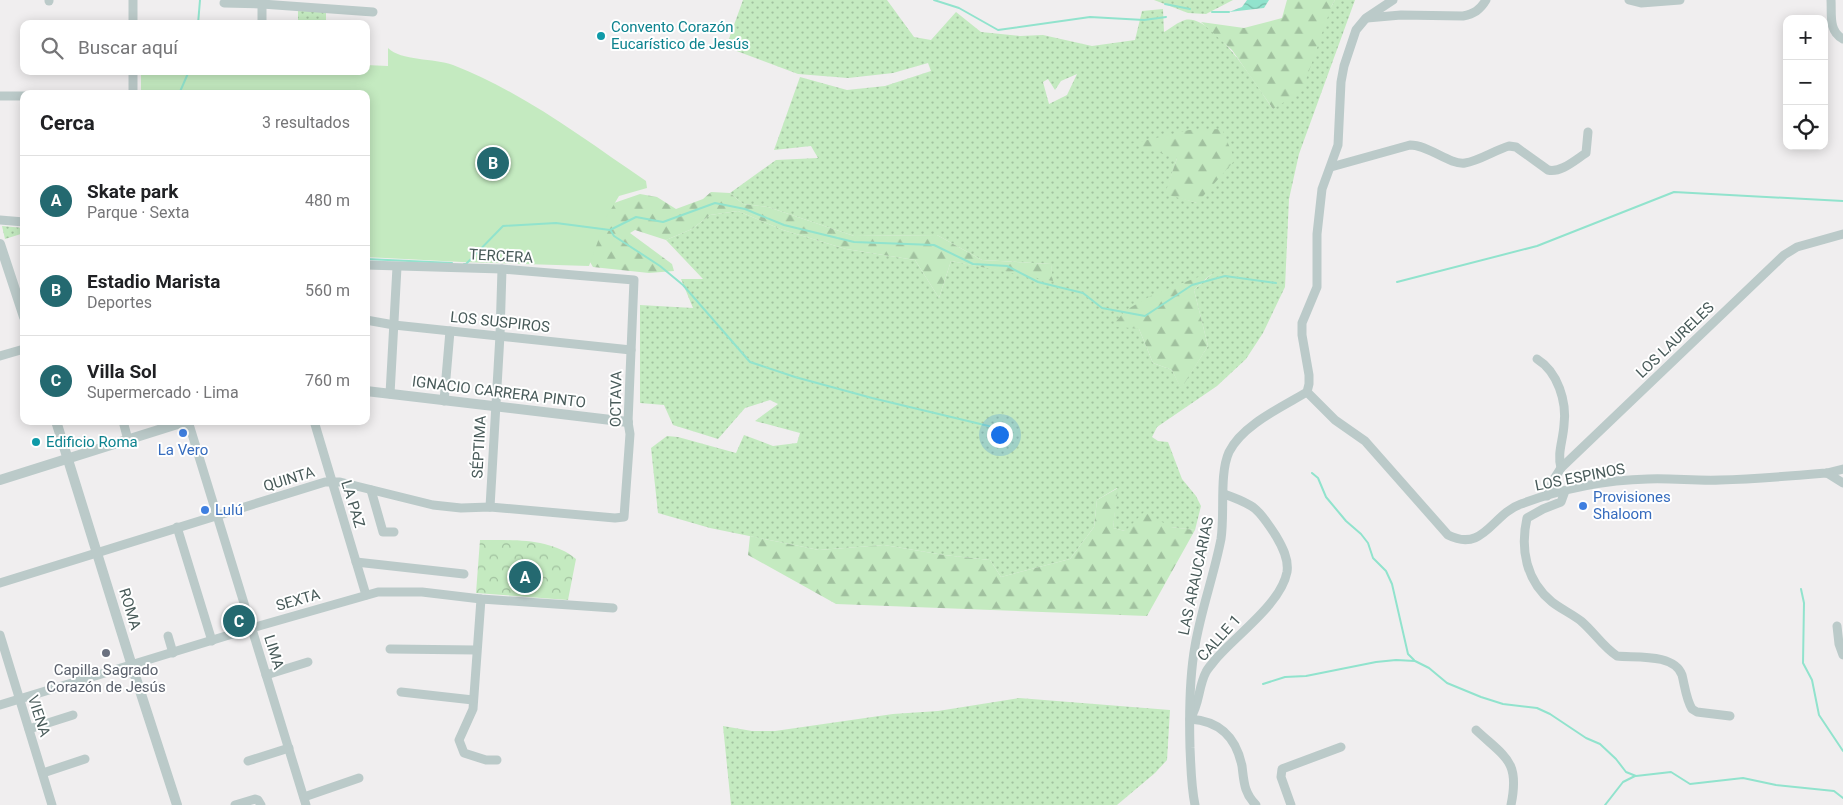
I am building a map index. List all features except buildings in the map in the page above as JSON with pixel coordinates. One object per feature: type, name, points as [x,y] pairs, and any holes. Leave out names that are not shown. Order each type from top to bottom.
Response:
[{"type":"street","points":[[133,0],[133,20]]},
{"type":"street","points":[[1307,392],[1309,375],[1302,336],[1302,323],[1317,287],[1317,234],[1322,190],[1338,145],[1341,82],[1344,66],[1356,30],[1366,18],[1393,0]]},
{"type":"street","points":[[1366,18],[1402,15],[1463,16],[1472,14],[1480,9],[1486,0]]},
{"type":"street","points":[[1629,0],[1641,3],[1680,0]]},
{"type":"street","points":[[1831,0],[1831,22],[1834,30],[1843,39]]},
{"type":"street","points":[[262,2],[262,20]]},
{"type":"street","points":[[224,3],[262,2],[373,12]]},
{"type":"street","points":[[133,75],[133,90]]},
{"type":"street","points":[[0,96],[20,96]]},
{"type":"street","points":[[1331,167],[1410,145],[1420,146],[1456,162],[1465,163],[1509,146],[1516,147],[1548,170],[1553,171],[1559,170],[1586,153],[1588,132]]},
{"type":"street","points":[[0,220],[20,222]]},
{"type":"street","name":"LOS LAURELES","points":[[1547,496],[1561,468],[1784,254],[1796,247],[1843,234]]},
{"type":"street","points":[[0,244],[20,305]]},
{"type":"street","name":"TERCERA","points":[[370,265],[502,268],[634,280]]},
{"type":"street","points":[[390,394],[397,267]]},
{"type":"street","name":"SÉPTIMA","points":[[490,507],[502,268]]},
{"type":"street","name":"OCTAVA","points":[[624,517],[630,434],[628,422],[634,280]]},
{"type":"street","name":"LOS SUSPIROS","points":[[370,321],[394,325],[631,350]]},
{"type":"street","points":[[444,400],[450,330]]},
{"type":"street","points":[[0,356],[20,350]]},
{"type":"street","points":[[1537,359],[1550,369],[1564,404],[1565,422],[1559,455],[1561,468]]},
{"type":"street","name":"IGNACIO CARRERA PINTO","points":[[370,392],[628,422]]},
{"type":"street","name":"LAS ARAUCARIAS","points":[[1195,805],[1192,785],[1189,686],[1195,645],[1221,538],[1225,466],[1229,452],[1236,440],[1247,429],[1307,392]]},
{"type":"street","name":"LOS ESPINOS","points":[[1307,392],[1335,420],[1365,441],[1448,535],[1457,540],[1473,540],[1482,535],[1507,511],[1519,504],[1565,491],[1608,482],[1648,479],[1720,480],[1827,473],[1843,469]]},
{"type":"street","name":"ROMA","points":[[57,425],[177,805]]},
{"type":"street","points":[[124,425],[128,440]]},
{"type":"street","points":[[0,480],[175,425]]},
{"type":"street","name":"LIMA","points":[[188,425],[305,801]]},
{"type":"street","name":"LA PAZ","points":[[315,425],[366,595]]},
{"type":"street","points":[[1827,473],[1843,483]]},
{"type":"street","name":"QUINTA","points":[[0,583],[325,482],[340,482],[433,505],[461,508],[490,507],[615,518],[624,517]]},
{"type":"street","points":[[371,490],[383,532],[394,532]]},
{"type":"street","points":[[1565,491],[1561,502],[1527,518],[1524,531],[1523,544],[1527,568],[1544,594],[1551,602],[1581,622],[1617,656],[1653,657],[1677,668],[1681,673],[1692,709],[1697,712],[1730,716]]},
{"type":"street","name":"CALLE 1","points":[[1190,719],[1196,710],[1205,672],[1224,649],[1268,606],[1284,581],[1287,571],[1287,560],[1280,542],[1261,513],[1244,501],[1224,494]]},
{"type":"street","points":[[177,527],[212,641]]},
{"type":"street","points":[[356,562],[363,561],[464,574]]},
{"type":"street","name":"SEXTA","points":[[0,705],[252,628],[378,592],[422,592],[481,599],[613,608]]},
{"type":"street","points":[[481,599],[473,700],[470,718],[459,737],[460,746],[464,753],[471,757],[497,760]]},
{"type":"street","points":[[1837,626],[1839,644],[1843,655]]},
{"type":"street","name":"VIENA","points":[[0,636],[52,805]]},
{"type":"street","points":[[168,636],[173,653]]},
{"type":"street","points":[[390,649],[476,650]]},
{"type":"street","points":[[266,675],[308,662]]},
{"type":"street","points":[[401,692],[473,700]]},
{"type":"street","points":[[29,729],[73,715]]},
{"type":"street","points":[[1190,719],[1203,720],[1216,725],[1233,742],[1238,752],[1247,795],[1256,805]]},
{"type":"street","points":[[1476,730],[1508,760],[1514,773],[1514,791],[1511,805]]},
{"type":"street","points":[[1291,805],[1281,777],[1282,769],[1341,747]]},
{"type":"street","points":[[248,761],[289,748]]},
{"type":"street","points":[[43,773],[86,759]]},
{"type":"street","points":[[305,801],[359,778]]},
{"type":"street","points":[[235,805],[256,799],[261,805]]},
{"type":"green space","points":[[743,0],[887,0],[914,37],[931,40],[956,12],[981,32],[1020,36],[1043,35],[1092,46],[1135,40],[1142,11],[1163,9],[1164,32],[1185,20],[1196,21],[1209,28],[1234,54],[1273,109],[1335,0],[1355,0],[1299,154],[1289,199],[1285,287],[1263,333],[1246,359],[1217,386],[1157,427],[1152,437],[1158,441],[1168,442],[1182,479],[1196,496],[1201,506],[1195,530],[1171,527],[1125,531],[1113,528],[1117,488],[1097,500],[1094,527],[1070,559],[1001,577],[990,560],[884,545],[819,550],[710,528],[658,513],[651,448],[667,436],[678,437],[736,453],[744,435],[773,446],[797,443],[800,433],[755,421],[778,404],[770,400],[745,408],[718,439],[673,425],[664,405],[640,403],[640,305],[693,308],[681,279],[703,279],[666,240],[692,229],[710,215],[738,211],[783,230],[846,249],[915,260],[939,298],[951,261],[1052,280],[1051,264],[982,260],[937,235],[854,236],[768,207],[743,204],[730,193],[776,160],[818,158],[811,146],[774,150],[800,77],[847,90],[885,86],[931,71],[928,63],[893,73],[848,78],[798,74],[726,47]],"holes":[[[1077,74],[1067,95],[1049,104],[1043,82],[1048,79],[1055,90],[1061,81]],[[1177,158],[1197,203],[1166,193]],[[1213,273],[1194,290],[1208,346],[1181,388],[1172,370],[1153,363],[1139,329]]]},
{"type":"green space","points":[[1154,0],[1233,0],[1206,14],[1188,13]]},
{"type":"green space","points":[[1287,0],[1335,0],[1302,91],[1273,109],[1232,50],[1201,22],[1244,28],[1282,18]]},
{"type":"green space","points":[[298,7],[326,7],[326,20],[298,20]]},
{"type":"green space","points":[[388,48],[401,55],[453,65],[479,76],[528,102],[576,133],[646,181],[647,188],[619,196],[607,216],[589,266],[370,257],[370,90],[141,90],[141,75],[370,75],[370,65],[388,66]]},
{"type":"green space","points":[[1222,129],[1235,160],[1197,203],[1165,194],[1177,158],[1131,144],[1189,130]]},
{"type":"green space","points":[[711,192],[730,193],[743,204],[768,207],[854,236],[937,235],[982,260],[1051,264],[1053,281],[951,261],[939,298],[915,260],[846,249],[783,230],[738,211],[710,215],[692,229],[666,240],[635,230],[630,233],[672,264],[674,271],[649,273],[593,267],[578,242],[614,203],[640,194],[657,197],[676,209],[703,199]]},
{"type":"green space","points":[[2,226],[20,228],[20,234],[5,239]]},
{"type":"green space","points":[[1214,271],[1194,290],[1208,346],[1181,389],[1172,370],[1153,363],[1139,329],[1112,326],[1126,310],[1154,294]]},
{"type":"green space","points":[[1118,488],[1113,528],[1125,531],[1144,512],[1171,527],[1195,530],[1147,616],[836,604],[748,555],[750,536],[819,550],[884,545],[990,560],[1001,577],[1070,559],[1094,527],[1097,500]]},
{"type":"green space","points":[[480,540],[531,542],[555,547],[566,552],[576,559],[568,600],[476,593]]},
{"type":"green space","points":[[1019,698],[1170,710],[1167,760],[1155,773],[1117,805],[731,805],[723,726],[752,731],[775,731],[893,714],[938,711]]},
{"type":"water","points":[[1247,0],[1269,0],[1264,8],[1229,12],[1242,7]]},
{"type":"waterway","points":[[198,20],[200,0]]},
{"type":"waterway","points":[[934,0],[959,8],[998,30],[1090,17],[1144,20],[1166,17]]},
{"type":"waterway","points":[[1165,4],[1190,9]]},
{"type":"waterway","points":[[1212,12],[1229,12]]},
{"type":"waterway","points":[[181,90],[187,75]]},
{"type":"waterway","points":[[1397,282],[1537,246],[1674,192],[1843,201]]},
{"type":"waterway","points":[[464,264],[503,226],[556,223],[610,230],[636,217],[663,222],[715,203],[745,209],[784,225],[854,242],[934,245],[973,264],[1007,266],[1038,282],[1083,293],[1102,308],[1145,316],[1192,285],[1225,276],[1276,283]]},
{"type":"waterway","points":[[611,231],[614,236],[660,266],[683,285],[750,362],[795,377],[872,398],[997,428]]},
{"type":"waterway","points":[[370,259],[452,263]]},
{"type":"waterway","points":[[1312,473],[1318,478],[1326,497],[1346,521],[1361,534],[1368,543],[1373,558],[1386,571],[1392,584],[1408,654],[1414,660]]},
{"type":"waterway","points":[[1801,589],[1804,603],[1803,663],[1812,680],[1819,715],[1843,751]]},
{"type":"waterway","points":[[1263,684],[1285,677],[1306,676],[1376,662],[1415,661],[1429,668],[1447,683],[1481,697],[1503,704],[1537,708],[1550,714],[1586,738],[1600,744],[1616,759],[1626,772],[1636,776],[1671,772],[1690,784],[1743,778],[1776,785],[1834,791],[1843,798]]},
{"type":"waterway","points":[[1605,805],[1623,782],[1635,776]]},
{"type":"place","name":"Convento Corazón Eucarístico de Jesús","points":[[601,36]]},
{"type":"place","name":"Estadio Marista","points":[[493,163]]},
{"type":"place","name":"La Vero","points":[[183,433]]},
{"type":"place","name":"Edificio Roma","points":[[36,442]]},
{"type":"place","name":"Provisiones Shaloom","points":[[1583,506]]},
{"type":"place","name":"Lulú","points":[[205,510]]},
{"type":"place","name":"Skate park","points":[[525,577]]},
{"type":"place","name":"Villa Sol","points":[[239,621]]},
{"type":"place","name":"Capilla Sagrado Corazón de Jesús","points":[[106,653]]}]
